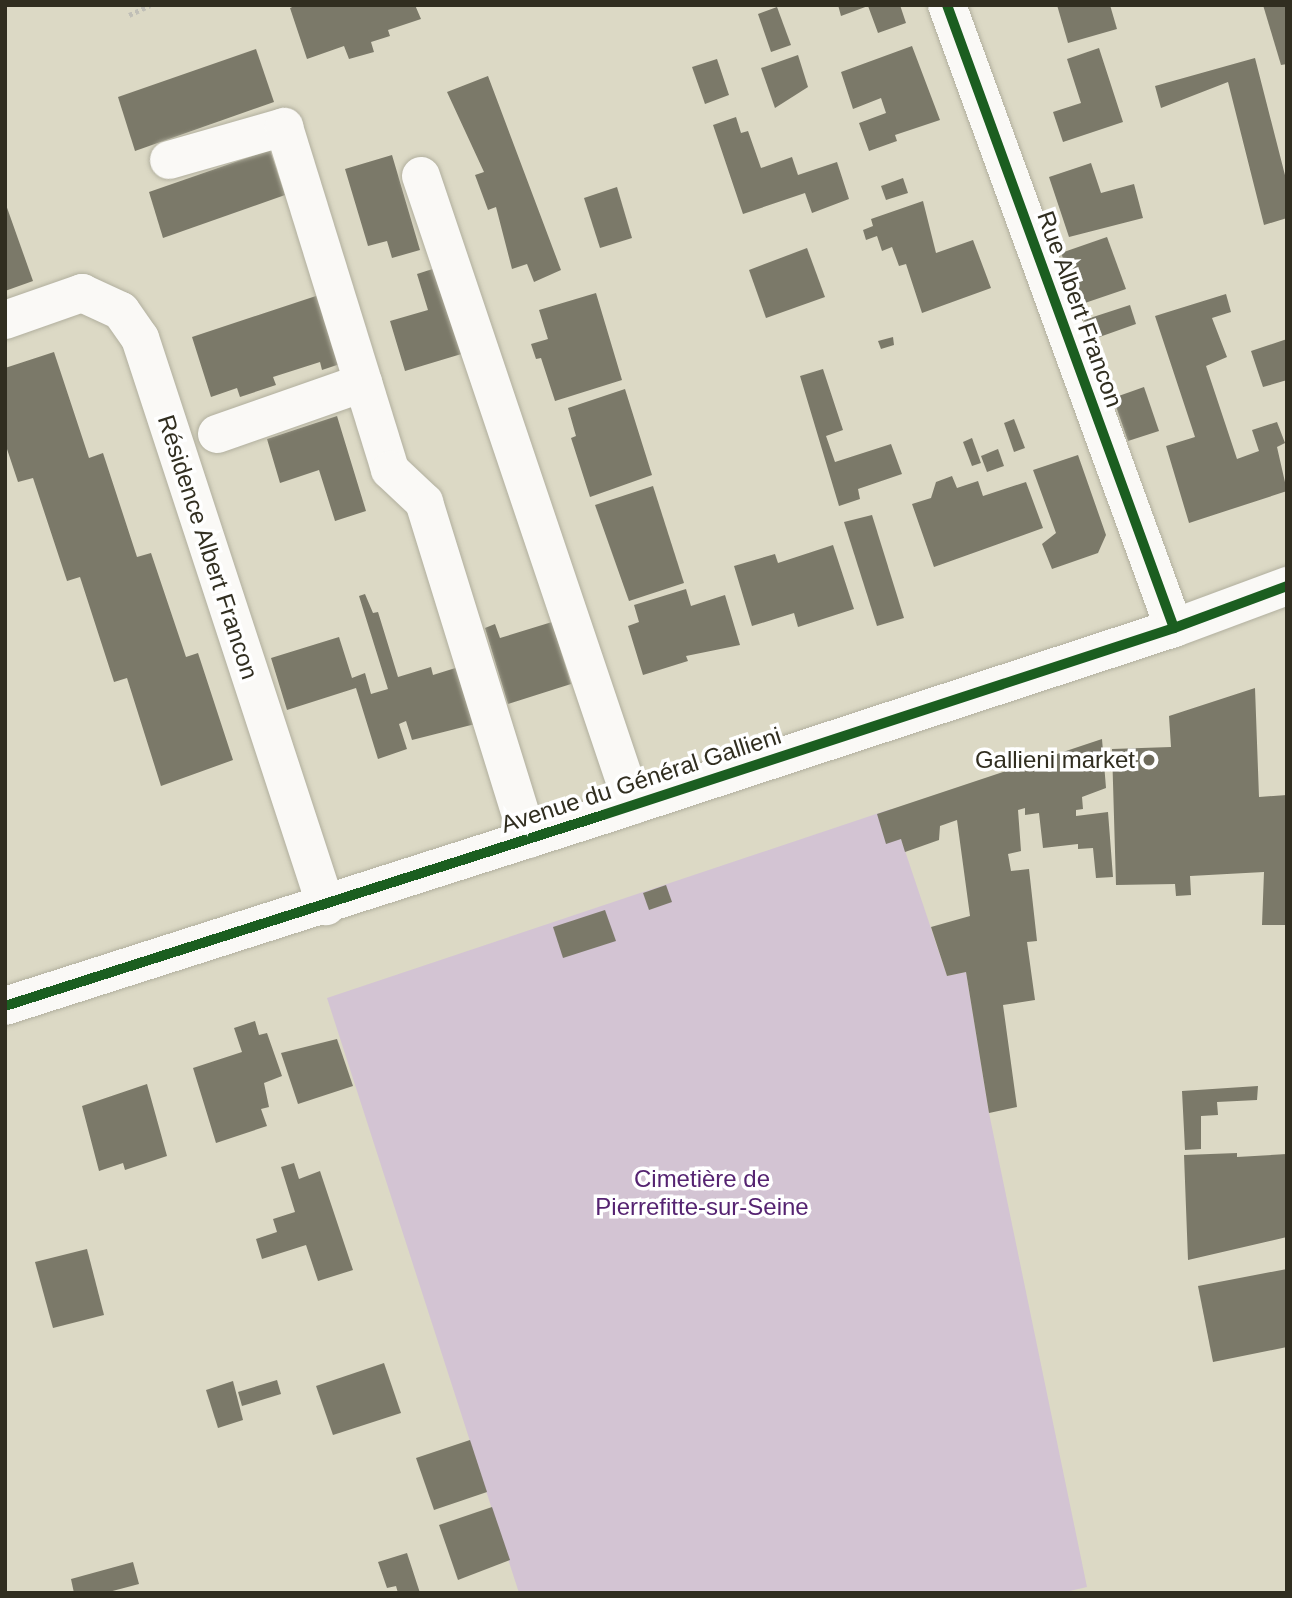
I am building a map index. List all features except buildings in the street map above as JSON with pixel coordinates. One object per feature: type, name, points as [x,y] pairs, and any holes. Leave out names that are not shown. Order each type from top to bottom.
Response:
[{"type":"street","name":"Rue Albert Francon","points":[[947,5],[1174,628]]},
{"type":"street","points":[[169,160],[284,127],[390,470],[424,502],[528,839]]},
{"type":"street","points":[[421,176],[633,805]]},
{"type":"street","name":"Résidence Albert Francon","points":[[5,320],[82,293],[121,311],[140,338],[326,906]]},
{"type":"street","points":[[217,434],[363,383]]},
{"type":"street","name":"Avenue du Général Gallieni","points":[[5,1006],[326,906],[1174,628],[1287,586]]},
{"type":"path","points":[[129,15],[150,5]]},
{"type":"green space","name":"Cimetière de Pierrefitte-sur-Seine","points":[[891,809],[947,976],[966,972],[989,1113],[1087,1587],[1061,1593],[519,1593],[327,998]]},
{"type":"cycle path","points":[[947,5],[1174,628]]},
{"type":"cycle path","points":[[5,1006],[603,815],[1174,628],[1287,586]]},
{"type":"place","name":"Gallieni market","points":[[1149,760]]}]
